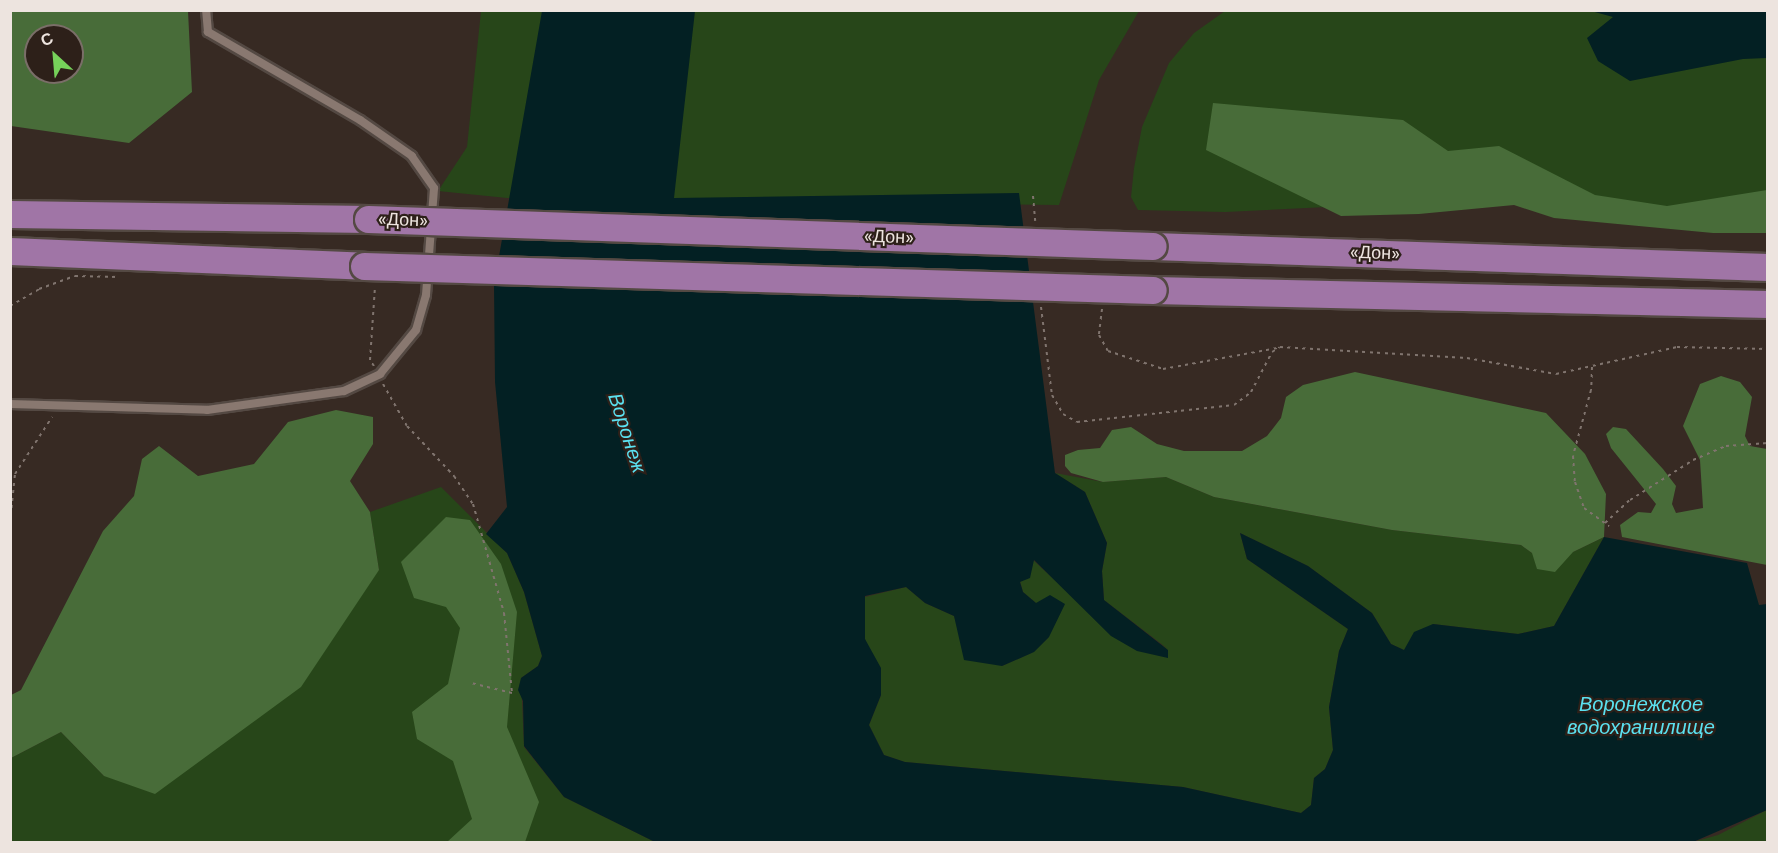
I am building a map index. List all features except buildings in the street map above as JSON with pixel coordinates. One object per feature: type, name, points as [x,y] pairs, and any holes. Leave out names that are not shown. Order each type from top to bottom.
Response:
[{"type":"highway","name":"«Дон»","points":[[10,214],[368,219],[1767,267]]},
{"type":"highway","points":[[10,251],[370,273],[1767,304]]},
{"type":"lane","points":[[10,404],[207,410],[344,391],[380,374],[416,330],[426,295],[434,188],[412,156],[377,132],[208,32],[206,10]]},
{"type":"path","points":[[1033,196],[1036,227]]},
{"type":"path","points":[[370,273],[370,360],[380,374],[385,394],[407,426],[454,476],[473,504],[504,613],[512,693],[471,683]]},
{"type":"path","points":[[10,306],[39,289],[75,276]]},
{"type":"path","points":[[1040,297],[1052,395],[1063,414],[1077,422],[1234,405],[1251,392],[1272,352],[1280,347]]},
{"type":"path","points":[[1102,304],[1101,344],[1108,351],[1163,369],[1280,347],[1467,358],[1556,374],[1677,347],[1767,349]]},
{"type":"path","points":[[1593,366],[1591,390],[1573,456],[1575,482],[1584,508],[1610,526]]},
{"type":"path","points":[[10,523],[15,474],[59,406]]},
{"type":"path","points":[[1605,524],[1630,500],[1693,460],[1726,446],[1767,443]]},
{"type":"green space","points":[[11,10],[188,11],[192,92],[129,143],[11,126]]},
{"type":"green space","points":[[481,11],[1139,11],[1099,80],[1059,205],[507,198],[438,191],[467,147]]},
{"type":"green space","points":[[1225,11],[1767,11],[1767,217],[1495,199],[1225,212],[1138,210],[1131,197],[1142,127],[1169,63],[1194,33]]},
{"type":"green space","points":[[1213,103],[1403,120],[1448,151],[1499,146],[1595,195],[1667,206],[1767,190],[1767,233],[1713,233],[1554,218],[1514,205],[1419,214],[1341,216],[1206,150]]},
{"type":"green space","points":[[1355,372],[1546,413],[1585,454],[1606,494],[1604,537],[1573,552],[1555,572],[1537,569],[1532,553],[1521,545],[1392,530],[1214,497],[1166,477],[1103,482],[1071,473],[1065,466],[1065,455],[1078,450],[1100,448],[1112,430],[1131,427],[1157,444],[1184,451],[1242,451],[1267,436],[1281,418],[1286,397],[1303,385]]},
{"type":"green space","points":[[1721,376],[1740,382],[1752,397],[1745,436],[1750,446],[1767,449],[1767,565],[1622,537],[1620,525],[1638,512],[1651,513],[1656,504],[1611,448],[1606,434],[1613,427],[1626,429],[1663,469],[1676,486],[1672,504],[1676,513],[1703,508],[1700,460],[1683,426],[1700,384]]},
{"type":"green space","points":[[336,410],[373,417],[373,444],[350,481],[370,512],[379,570],[301,687],[155,794],[104,776],[61,732],[11,758],[11,695],[21,690],[103,531],[134,496],[142,459],[159,446],[198,476],[254,464],[288,422]]},
{"type":"green space","points":[[1055,473],[1103,482],[1166,477],[1214,497],[1392,530],[1521,545],[1532,553],[1573,552],[1604,537],[1554,626],[1518,634],[1433,624],[1404,650],[1391,644],[1372,613],[1308,566],[1240,533],[1247,559],[1348,629],[1339,651],[1329,707],[1333,750],[1325,769],[1314,778],[1311,805],[1301,813],[1183,787],[905,762],[884,755],[869,725],[881,695],[865,639],[865,597],[906,587],[925,603],[954,616],[962,639],[1002,666],[1033,652],[1049,637],[1036,603],[1023,592],[1020,581],[1033,560],[1059,584],[1168,649],[1104,600],[1102,571],[1107,543],[1085,492]]},
{"type":"green space","points":[[441,487],[507,553],[524,592],[542,656],[538,666],[521,678],[524,747],[564,797],[655,842],[11,842],[11,758],[61,732],[104,776],[379,570],[370,512]]},
{"type":"green space","points":[[446,517],[470,520],[501,564],[517,612],[507,727],[539,802],[525,842],[447,842],[472,819],[453,761],[417,739],[412,712],[448,684],[460,628],[446,607],[414,598],[401,562]]},
{"type":"green space","points":[[1767,810],[1767,842],[1693,842],[1718,835]]},
{"type":"water","points":[[1758,10],[1767,12],[1767,58],[1743,59],[1630,81],[1598,61],[1587,38],[1613,17],[1591,11]]},
{"type":"water","points":[[542,11],[695,11],[674,198],[1019,193],[1055,473],[1085,492],[1107,543],[1102,571],[1104,600],[1168,650],[1168,658],[1137,651],[1111,636],[1034,560],[1030,578],[1020,582],[1023,592],[1036,603],[1050,595],[1065,604],[1049,637],[1034,652],[1002,666],[964,660],[954,616],[925,603],[906,587],[865,596],[865,639],[881,668],[881,695],[869,725],[884,755],[905,762],[1183,787],[1301,813],[1311,805],[1314,778],[1325,769],[1333,750],[1329,707],[1339,651],[1348,629],[1247,559],[1240,533],[1308,566],[1372,613],[1391,644],[1404,650],[1414,632],[1433,624],[1518,634],[1554,626],[1604,537],[1747,563],[1759,605],[1767,604],[1767,810],[1693,842],[655,842],[564,797],[524,746],[523,701],[518,690],[521,678],[538,666],[542,656],[524,592],[507,553],[486,534],[507,507],[495,382],[494,285]]},
{"type":"water label","name":"Воронеж","points":[[627,433]]},
{"type":"water label","name":"Воронежское водохранилище","points":[[1641,716]]}]
